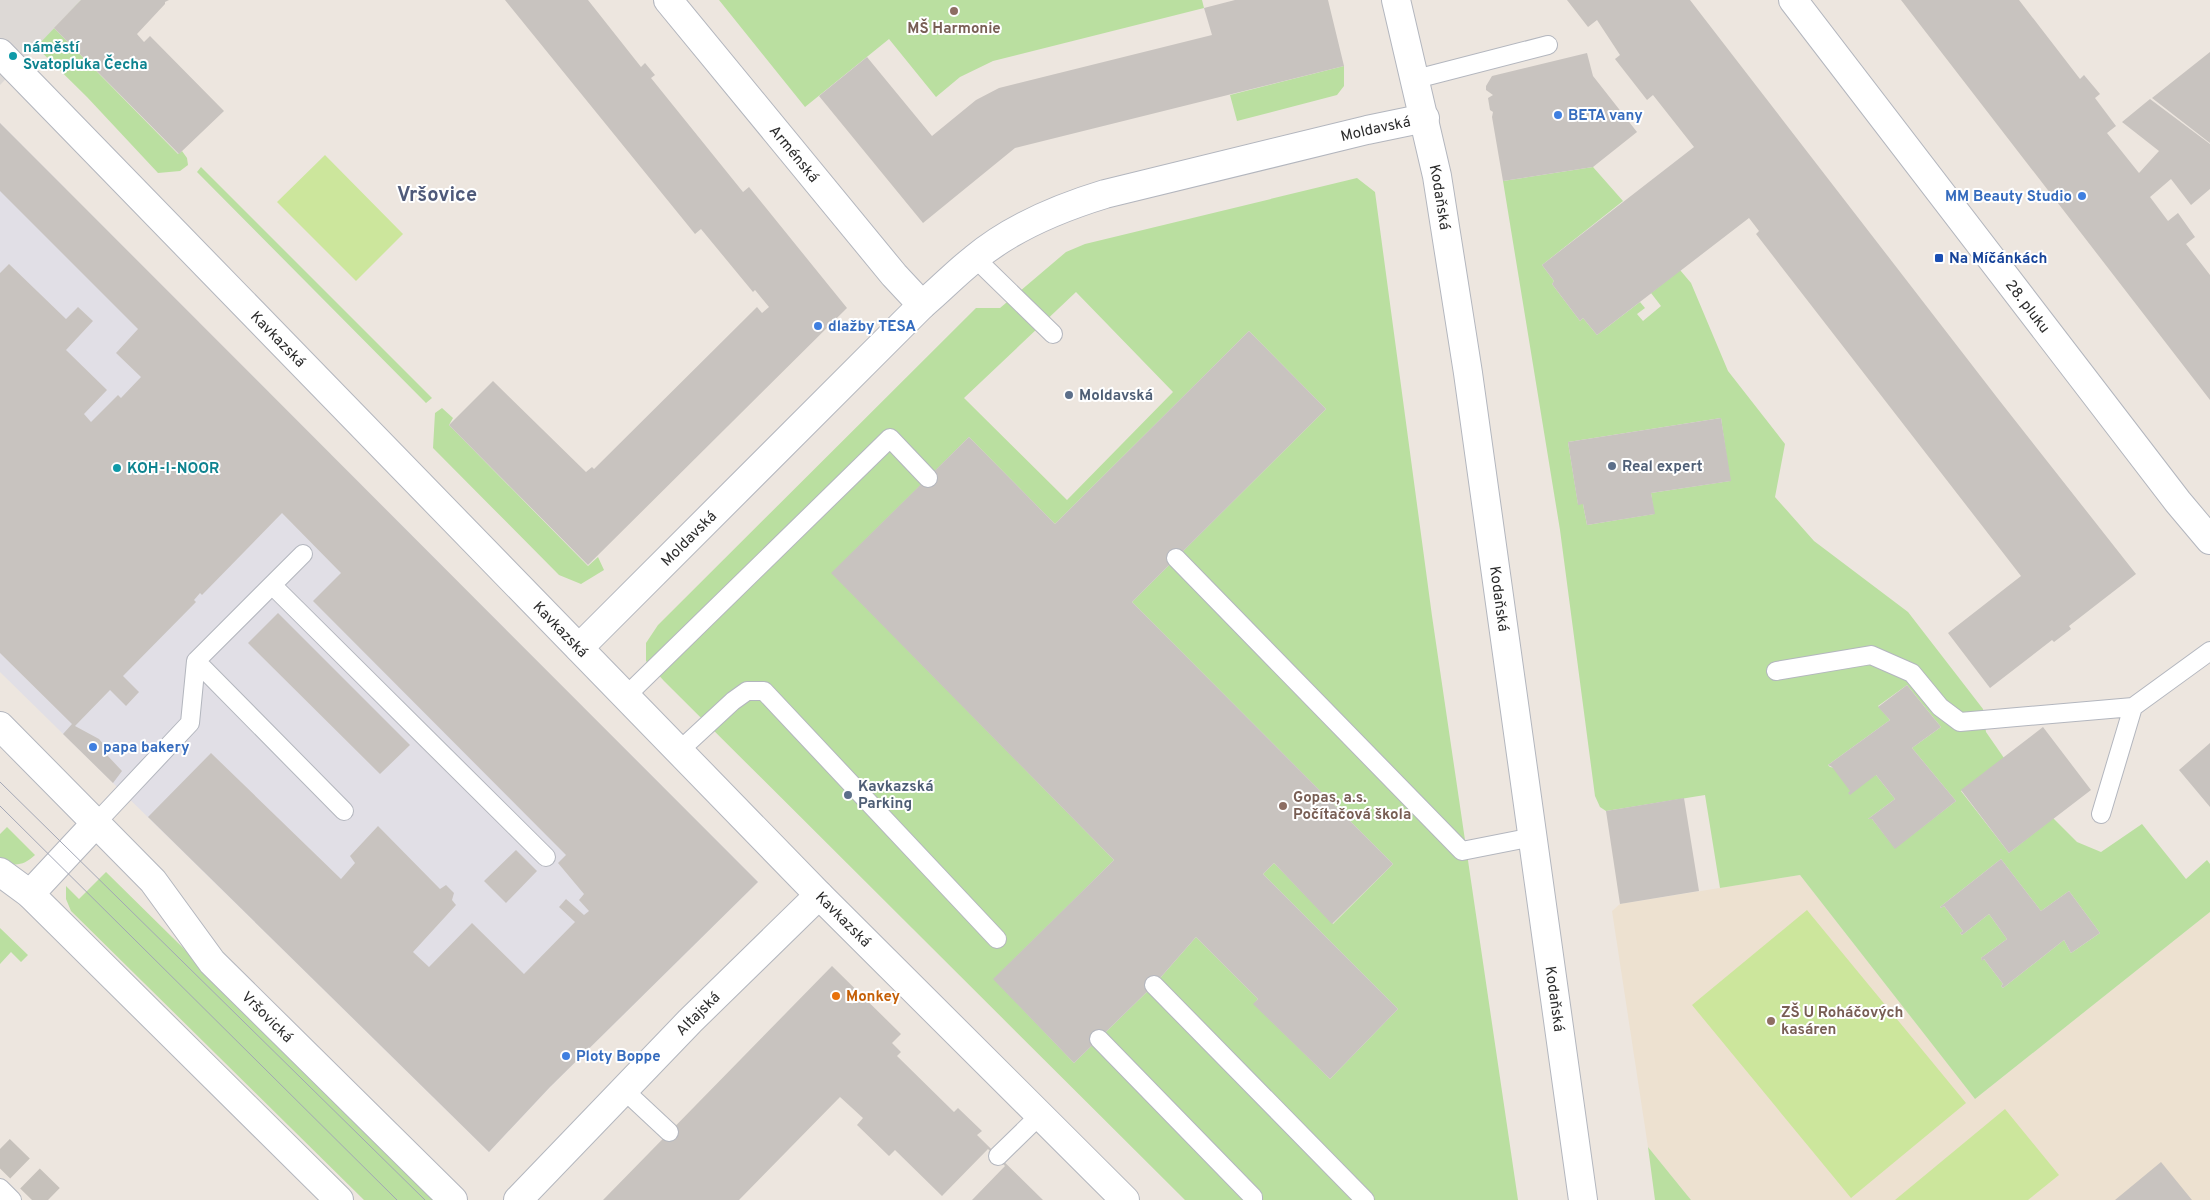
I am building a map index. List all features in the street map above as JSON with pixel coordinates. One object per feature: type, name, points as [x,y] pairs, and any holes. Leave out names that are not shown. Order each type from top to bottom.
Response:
[{"type":"street","name":"Arménská","points":[[668,0],[894,275],[922,305]]},
{"type":"street","name":"Kodaňská","points":[[1396,0],[1416,79],[1437,176],[1468,373],[1583,1200]]},
{"type":"street","name":"28. pluku","points":[[1793,0],[2178,502],[2210,540]]},
{"type":"street","name":"Kavkazská","points":[[0,53],[819,895],[1125,1200]]},
{"type":"street","name":"Moldavská","points":[[580,648],[922,305],[975,258],[1012,232],[1071,205],[1114,192],[1349,134],[1425,118]]},
{"type":"street","name":"Vršovická","points":[[0,726],[97,822],[153,881],[212,962],[453,1200]]},
{"type":"street","points":[[30,894],[97,822]]},
{"type":"street","points":[[0,872],[30,894],[338,1200]]},
{"type":"street","name":"Altajská","points":[[518,1200],[690,1021],[819,895]]},
{"type":"lane","points":[[1416,79],[1548,45]]},
{"type":"lane","points":[[975,258],[1052,334]]},
{"type":"lane","points":[[626,696],[890,438],[928,478]]},
{"type":"lane","points":[[97,822],[190,723],[196,661],[303,554]]},
{"type":"lane","points":[[1176,558],[1462,851],[1533,837]]},
{"type":"lane","points":[[272,585],[546,857]]},
{"type":"lane","points":[[1776,671],[1871,655],[1912,673],[1940,707],[1960,722],[2133,707],[2210,651]]},
{"type":"lane","points":[[196,661],[344,811]]},
{"type":"lane","points":[[680,751],[733,701],[747,691],[764,691],[997,939]]},
{"type":"lane","points":[[2101,814],[2133,707]]},
{"type":"lane","points":[[1154,985],[1365,1200]]},
{"type":"lane","points":[[1099,1039],[1254,1200]]},
{"type":"lane","points":[[624,1090],[670,1132]]},
{"type":"lane","points":[[998,1156],[1039,1116]]},
{"type":"lane","points":[[0,1188],[12,1200]]},
{"type":"shaded area","name":"náměstí Svatopluka Čecha","points":[[0,0],[81,0],[0,85]]},
{"type":"shaded area","points":[[0,123],[758,882],[550,1087],[489,1152],[0,672]]},
{"type":"shaded area","name":"ZŠ U Roháčových kasáren","points":[[1800,875],[1975,1099],[2210,912],[2210,1200],[1691,1200],[1648,1147],[1612,911],[1620,904]]},
{"type":"green space","points":[[81,0],[54,28],[178,154],[182,151],[187,158],[188,165],[180,171],[158,173],[87,97],[15,26]]},
{"type":"green space","points":[[719,0],[1202,0],[1204,8],[993,61],[960,77],[936,97],[889,39],[805,107]]},
{"type":"green space","points":[[1344,66],[1344,86],[1337,95],[1237,121],[1230,95]]},
{"type":"green space","points":[[325,155],[403,234],[356,281],[277,202]]},
{"type":"green space","points":[[201,167],[432,398],[426,403],[197,172]]},
{"type":"green space","points":[[1593,167],[1623,201],[1542,265],[1554,281],[1552,284],[1580,321],[1583,318],[1597,335],[1640,302],[1645,308],[1637,314],[1643,321],[1661,306],[1651,293],[1680,270],[1691,283],[1728,371],[1785,444],[1775,497],[1814,541],[1908,612],[1983,709],[1986,732],[2004,758],[1961,791],[2009,853],[2053,818],[2077,842],[2101,852],[2142,824],[2186,879],[2207,860],[2210,864],[2210,912],[1975,1099],[1800,875],[1720,888],[1705,795],[1606,811],[1600,807],[1595,796],[1560,530],[1503,181]],"holes":[[[1721,418],[1730,481],[1651,493],[1654,514],[1587,525],[1583,504],[1578,504],[1568,442]],[[1907,685],[1941,727],[1912,748],[1956,801],[1895,848],[1872,819],[1868,819],[1895,799],[1876,775],[1830,767],[1828,765],[1890,720],[1878,706]],[[2001,859],[2041,911],[2069,891],[2100,933],[2071,953],[2064,940],[2003,988],[2001,986],[2003,984],[1984,959],[1982,960],[1981,958],[2007,939],[1989,914],[1962,935],[1960,933],[1963,931],[1944,906],[1940,907]]]},
{"type":"green space","points":[[1357,178],[1375,192],[1432,616],[1518,1200],[1185,1200],[646,661],[646,643],[658,625],[976,308],[1000,308],[1066,252],[1085,244]],"holes":[[[1076,292],[1173,392],[1067,500],[964,398]],[[1249,331],[1326,409],[1132,602],[1393,864],[1333,924],[1274,863],[1263,874],[1398,1009],[1330,1079],[1254,1004],[1258,999],[1196,937],[1154,985],[1074,1063],[994,979],[1114,860],[832,573],[969,437],[1055,524]]]},
{"type":"green space","points":[[442,408],[453,418],[449,425],[588,566],[598,557],[604,570],[581,584],[559,575],[433,448],[435,413]]},
{"type":"green space","points":[[7,827],[35,855],[18,864],[10,864],[0,860],[0,834]]},
{"type":"green space","points":[[106,872],[439,1200],[364,1200],[71,911],[66,899],[66,886],[79,899]]},
{"type":"green space","points":[[1807,910],[1966,1103],[1851,1198],[1692,1005]]},
{"type":"green space","points":[[0,928],[28,955],[21,962],[11,952],[0,964]]},
{"type":"green space","points":[[2005,1109],[2059,1175],[2028,1200],[1895,1200]]},
{"type":"green space","points":[[1648,1147],[1691,1200],[1655,1200]]},
{"type":"building","points":[[81,0],[169,0],[165,2],[137,34],[144,42],[150,36],[224,111],[179,154],[54,28]]},
{"type":"building","points":[[505,0],[588,0],[641,67],[645,63],[655,75],[651,78],[743,192],[749,187],[847,308],[588,565],[449,425],[493,381],[586,472],[592,467],[594,469],[757,307],[762,313],[769,307],[755,290],[753,292],[701,229],[695,234]]},
{"type":"building","points":[[1235,0],[1328,0],[1344,66],[1015,148],[923,223],[819,96],[867,57],[932,136],[976,100],[999,88],[1212,35],[1204,8]]},
{"type":"building","points":[[1567,0],[1690,0],[2136,574],[2069,626],[2071,629],[2054,642],[2052,640],[1990,688],[1948,633],[2021,576],[1756,234],[1759,231],[1749,218],[1597,335],[1583,318],[1580,321],[1552,284],[1554,281],[1542,265],[1694,147],[1653,95],[1647,100],[1615,59],[1620,55],[1597,20],[1588,27]]},
{"type":"building","points":[[1901,0],[2019,0],[2080,79],[2084,75],[2100,94],[2095,98],[2116,126],[2107,133],[2139,173],[2159,151],[2122,122],[2150,99],[2210,144],[2210,189],[2191,205],[2171,179],[2150,197],[2168,221],[2178,213],[2195,237],[2186,244],[2210,275],[2210,400]]},
{"type":"building","points":[[2210,52],[2210,143],[2152,98]]},
{"type":"building","name":"BETA vany","points":[[1587,53],[1593,76],[1637,132],[1593,167],[1503,181],[1492,117],[1493,112],[1490,110],[1488,98],[1493,95],[1486,90],[1486,86],[1492,76]]},
{"type":"building","points":[[0,123],[758,882],[550,1087],[489,1152],[148,817],[211,753],[341,879],[355,863],[350,856],[378,826],[440,889],[446,885],[454,893],[452,900],[456,905],[413,952],[429,967],[472,923],[524,974],[575,922],[559,907],[566,899],[584,915],[589,911],[579,900],[584,894],[558,863],[566,855],[313,601],[341,573],[282,513],[202,595],[200,593],[194,600],[196,602],[123,676],[139,692],[126,706],[110,690],[75,726],[99,739],[105,746],[107,755],[122,771],[113,783],[63,734],[72,724],[0,653],[0,273],[9,264],[66,319],[78,307],[93,321],[66,350],[107,390],[84,414],[91,422],[118,395],[121,398],[141,377],[116,353],[138,329],[0,191]]},
{"type":"building","points":[[1249,331],[1326,409],[1132,602],[1393,864],[1332,924],[1274,863],[1263,874],[1398,1009],[1330,1079],[1253,1004],[1258,999],[1196,937],[1154,985],[1074,1063],[993,979],[1114,860],[831,573],[969,437],[1055,524]]},
{"type":"building","points":[[1721,418],[1731,481],[1651,493],[1655,514],[1587,525],[1583,504],[1578,505],[1568,442]]},
{"type":"building","points":[[278,613],[410,745],[380,774],[248,643]]},
{"type":"building","points":[[1907,685],[1941,727],[1912,748],[1956,801],[1895,849],[1872,819],[1868,819],[1895,799],[1876,775],[1850,795],[1848,793],[1850,791],[1832,767],[1828,765],[1890,720],[1878,707]]},
{"type":"building","points":[[2043,727],[2091,790],[2009,853],[1961,790]]},
{"type":"building","points":[[2210,743],[2210,807],[2179,770]]},
{"type":"building","points":[[1684,798],[1699,891],[1620,904],[1606,811]]},
{"type":"building","points":[[516,850],[537,871],[506,903],[484,881]]},
{"type":"building","points":[[2001,859],[2041,911],[2069,891],[2100,933],[2071,953],[2064,940],[2003,988],[2001,986],[2003,984],[1984,959],[1982,961],[1981,958],[2007,939],[1989,914],[1962,935],[1960,933],[1963,931],[1944,906],[1940,907]]},
{"type":"building","points":[[832,966],[901,1034],[892,1043],[901,1052],[897,1056],[954,1112],[958,1108],[982,1131],[977,1135],[1043,1200],[972,1200],[1005,1166],[988,1149],[942,1196],[895,1150],[889,1156],[857,1125],[863,1118],[840,1097],[739,1200],[603,1200]]},
{"type":"building","points":[[2161,1162],[2192,1200],[2115,1200]]},
{"type":"tunnel","points":[[0,1149],[52,1200]]},
{"type":"tram line","points":[[0,782],[425,1200]]},
{"type":"tram line","points":[[0,806],[397,1200]]},
{"type":"place","name":"MŠ Harmonie","points":[[954,11]]},
{"type":"place","name":"náměstí Svatopluka Čecha","points":[[13,56]]},
{"type":"place","name":"BETA vany","points":[[1558,115]]},
{"type":"place","name":"MM Beauty Studio","points":[[2082,196]]},
{"type":"place","name":"Na Míčánkách","points":[[1939,258]]},
{"type":"place","name":"dlažby TESA","points":[[818,326]]},
{"type":"place","name":"Moldavská","points":[[1069,395]]},
{"type":"place","name":"Real expert","points":[[1612,466]]},
{"type":"place","name":"KOH-I-NOOR","points":[[117,468]]},
{"type":"place","name":"papa bakery","points":[[93,747]]},
{"type":"place","name":"Kavkazská Parking","points":[[848,795]]},
{"type":"place","name":"Gopas, a.s. Počítačová škola","points":[[1283,806]]},
{"type":"place","name":"Monkey","points":[[836,996]]},
{"type":"place","name":"ZŠ U Roháčových kasáren","points":[[1771,1021]]},
{"type":"place","name":"Ploty Boppe","points":[[566,1056]]},
{"type":"district","name":"Vršovice","points":[[437,194]]}]
